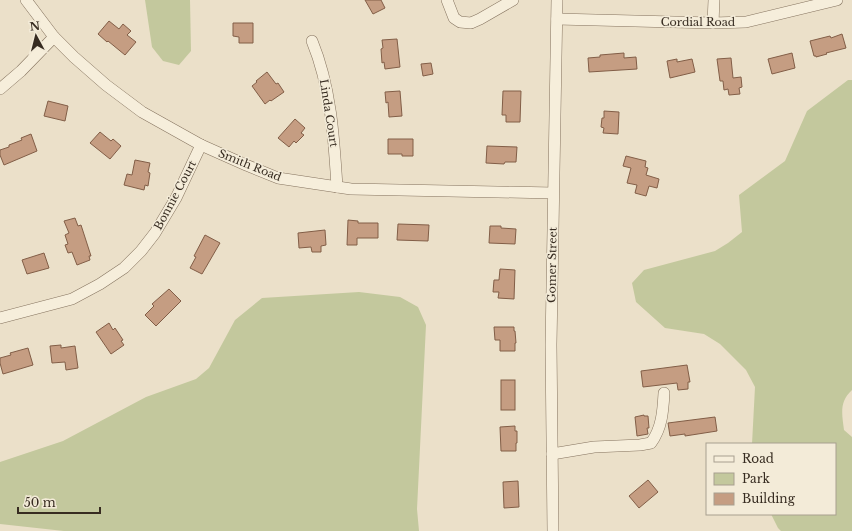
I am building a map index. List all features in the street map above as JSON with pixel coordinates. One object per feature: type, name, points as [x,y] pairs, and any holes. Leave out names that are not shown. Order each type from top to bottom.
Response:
[{"type":"street","name":"Smith Road","points":[[26,0],[54,38],[106,85],[142,112],[201,145],[278,178],[351,189],[553,193]]},
{"type":"street","points":[[447,0],[454,18],[460,22],[471,22],[480,19],[512,0]]},
{"type":"street","name":"Gomer Street","points":[[553,531],[551,345],[557,19],[556,0]]},
{"type":"street","points":[[713,23],[714,0]]},
{"type":"street","name":"Cordial Road","points":[[557,19],[713,23],[746,22],[837,0]]},
{"type":"street","points":[[0,88],[22,71],[54,38]]},
{"type":"street","name":"Linda Court","points":[[312,41],[319,57],[331,108],[335,140],[337,187]]},
{"type":"street","name":"Bonnie Court","points":[[0,318],[72,299],[100,284],[124,268],[141,251],[155,233],[176,198],[201,145]]},
{"type":"street","points":[[552,454],[594,447],[640,445],[651,443],[656,436],[661,423],[664,393]]},
{"type":"green space","points":[[145,0],[190,0],[191,51],[179,65],[163,61],[152,47]]},
{"type":"green space","points":[[848,80],[852,80],[852,390],[845,399],[842,413],[844,430],[852,437],[852,531],[781,531],[778,528],[772,515],[836,515],[836,443],[752,443],[755,387],[746,370],[720,344],[704,334],[665,328],[636,302],[632,283],[644,270],[715,251],[742,232],[739,195],[785,161],[807,111]]},
{"type":"green space","points":[[359,292],[400,297],[418,307],[426,325],[417,509],[419,531],[64,531],[0,524],[0,462],[63,441],[146,397],[196,379],[209,368],[235,320],[262,298]]},
{"type":"building","points":[[365,0],[381,0],[385,8],[373,14]]},
{"type":"building","points":[[109,21],[119,29],[123,24],[131,31],[127,35],[136,42],[125,55],[98,34]]},
{"type":"building","points":[[233,23],[253,23],[253,43],[239,43],[239,37],[233,36]]},
{"type":"building","points":[[842,34],[846,48],[816,57],[814,56],[810,41],[830,36],[831,38]]},
{"type":"building","points":[[397,39],[400,67],[385,69],[384,62],[382,63],[382,40]]},
{"type":"building","points":[[624,53],[624,58],[636,57],[637,69],[589,72],[588,58],[600,57],[600,55]]},
{"type":"building","points":[[792,53],[795,68],[772,74],[768,59]]},
{"type":"building","points":[[731,58],[733,78],[741,77],[742,87],[739,88],[740,94],[729,95],[728,89],[724,90],[723,81],[720,81],[717,59]]},
{"type":"building","points":[[677,59],[677,62],[692,59],[695,72],[670,78],[667,61]]},
{"type":"building","points":[[431,63],[433,74],[423,76],[421,64]]},
{"type":"building","points":[[267,72],[276,84],[278,83],[284,92],[265,104],[252,86]]},
{"type":"building","points":[[400,91],[402,116],[389,117],[388,102],[386,103],[385,92]]},
{"type":"building","points":[[503,91],[521,91],[520,122],[506,122],[506,115],[502,115]]},
{"type":"building","points":[[48,101],[68,106],[65,121],[44,116]]},
{"type":"building","points":[[604,111],[619,112],[618,134],[603,133],[604,128],[601,127],[602,118],[604,118]]},
{"type":"building","points":[[295,119],[305,128],[301,133],[304,135],[296,143],[294,141],[289,147],[278,138]]},
{"type":"building","points":[[100,132],[111,141],[113,139],[121,146],[110,159],[90,143]]},
{"type":"building","points":[[31,134],[37,151],[4,165],[0,155],[0,150],[9,147],[9,145],[22,140],[21,138]]},
{"type":"building","points":[[388,139],[413,139],[413,156],[388,154]]},
{"type":"building","points":[[487,146],[517,147],[516,162],[505,162],[504,164],[486,163]]},
{"type":"building","points":[[626,156],[646,161],[645,167],[648,168],[646,175],[659,179],[657,188],[649,186],[646,196],[635,193],[637,185],[627,183],[631,168],[623,166]]},
{"type":"building","points":[[135,160],[150,163],[148,172],[150,173],[148,186],[145,185],[144,190],[124,185],[127,174],[132,175]]},
{"type":"building","points":[[75,218],[78,226],[81,225],[91,256],[89,256],[90,260],[77,265],[72,252],[68,253],[65,245],[68,244],[65,235],[69,233],[64,221]]},
{"type":"building","points":[[348,220],[358,221],[358,223],[378,223],[378,238],[357,238],[357,245],[347,245]]},
{"type":"building","points":[[398,224],[429,225],[428,241],[397,240]]},
{"type":"building","points":[[490,226],[501,226],[501,228],[516,229],[515,244],[489,243]]},
{"type":"building","points":[[325,230],[326,245],[321,246],[321,252],[312,252],[311,247],[299,248],[298,233]]},
{"type":"building","points":[[205,235],[220,243],[202,274],[190,268],[196,257],[194,256]]},
{"type":"building","points":[[44,253],[49,268],[27,274],[22,260]]},
{"type":"building","points":[[500,269],[515,270],[514,299],[498,298],[499,292],[493,292],[494,280],[499,280]]},
{"type":"building","points":[[169,289],[181,301],[156,326],[145,315],[154,306],[152,304]]},
{"type":"building","points":[[109,323],[113,330],[115,328],[123,340],[121,341],[124,345],[111,354],[96,332]]},
{"type":"building","points":[[494,327],[514,327],[516,343],[515,351],[500,351],[500,340],[495,340]]},
{"type":"building","points":[[61,345],[61,348],[75,346],[78,368],[66,370],[65,362],[52,363],[50,346]]},
{"type":"building","points":[[28,348],[33,365],[3,374],[0,358],[11,355],[10,353]]},
{"type":"building","points":[[687,365],[690,382],[688,382],[688,389],[678,390],[677,383],[643,387],[641,371]]},
{"type":"building","points":[[501,380],[515,380],[515,410],[501,410]]},
{"type":"building","points":[[644,415],[648,416],[648,434],[637,436],[635,417]]},
{"type":"building","points":[[715,417],[717,431],[685,436],[685,434],[670,436],[668,423]]},
{"type":"building","points":[[515,426],[515,431],[517,431],[516,451],[501,451],[500,427]]},
{"type":"building","points":[[648,480],[658,492],[639,508],[629,496]]},
{"type":"building","points":[[518,481],[519,507],[504,508],[503,482]]}]
